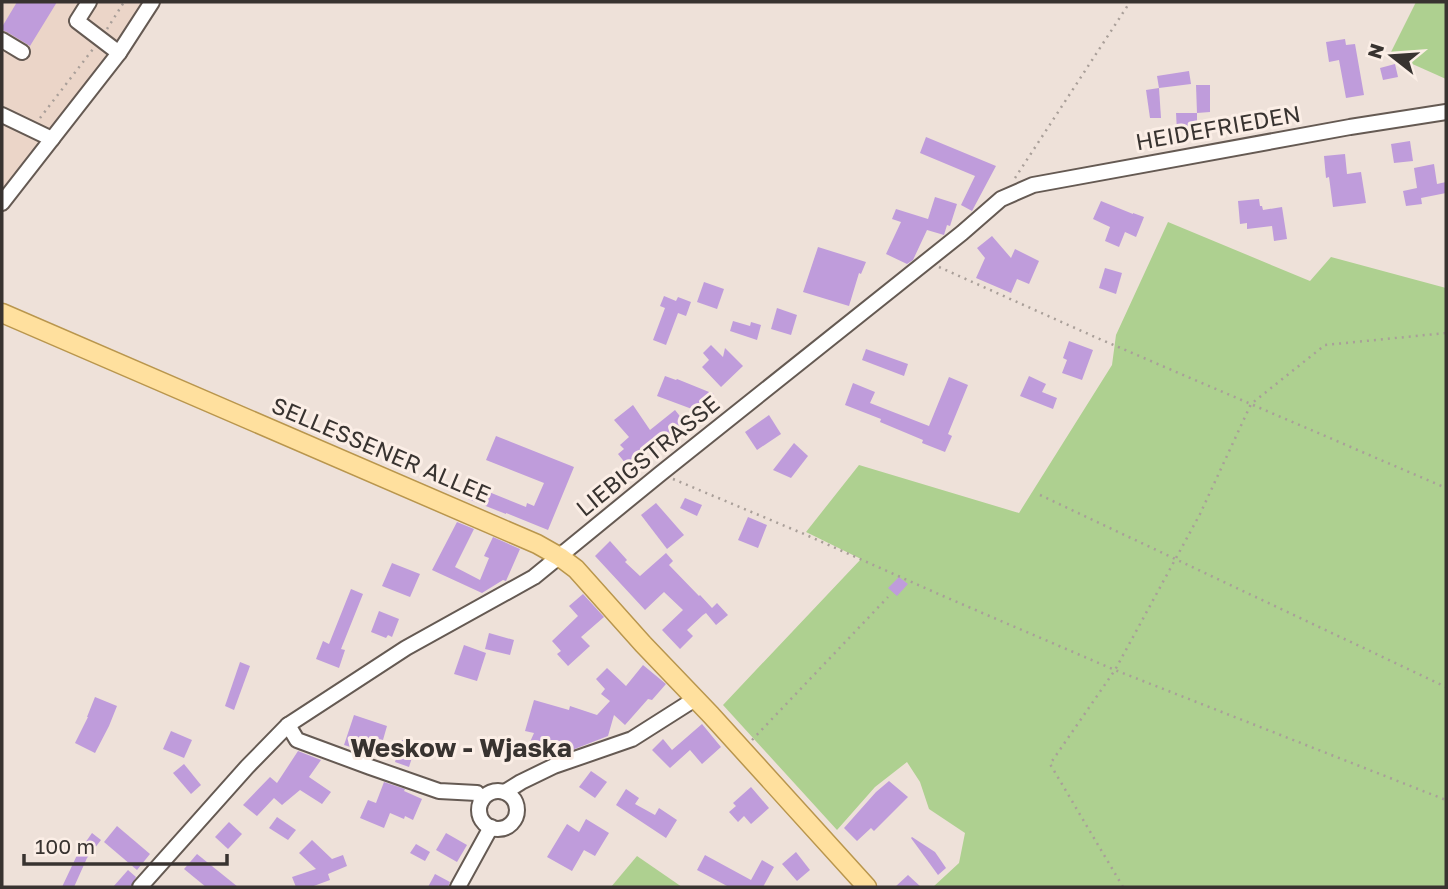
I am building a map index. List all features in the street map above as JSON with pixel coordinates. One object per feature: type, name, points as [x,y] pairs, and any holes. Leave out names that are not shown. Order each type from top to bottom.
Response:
[{"type":"main road","name":"SELLESSENER ALLEE","points":[[2,313],[537,544],[560,557],[583,577],[867,887]]},
{"type":"street","points":[[89,2],[76,21],[119,53]]},
{"type":"street","points":[[2,202],[119,53],[152,2]]},
{"type":"street","points":[[2,40],[22,52]]},
{"type":"street","name":"HEIDEFRIEDEN","points":[[1002,199],[1033,185],[1446,112]]},
{"type":"street","points":[[2,115],[52,139]]},
{"type":"street","name":"LIEBIGSTRASSE","points":[[140,887],[288,725],[406,648],[534,577],[1002,199]]},
{"type":"street","points":[[505,792],[554,766],[632,738],[695,699]]},
{"type":"street","points":[[288,725],[297,740],[439,791],[477,793],[482,800]]},
{"type":"street","points":[[495,791],[505,792],[515,801],[516,814],[510,825],[498,829],[491,827],[481,819],[479,813],[482,800],[495,791]]},
{"type":"street","points":[[458,887],[491,827]]},
{"type":"path","points":[[31,129],[100,40],[124,2]]},
{"type":"path","points":[[1002,199],[1130,2]]},
{"type":"path","points":[[926,261],[1446,488]]},
{"type":"path","points":[[1123,887],[1050,764],[1115,670],[1200,514],[1251,404],[1325,345],[1446,333]]},
{"type":"path","points":[[660,474],[1115,670],[1446,800]]},
{"type":"path","points":[[1040,495],[1446,687]]},
{"type":"path","points":[[743,750],[888,597]]},
{"type":"shaded area","points":[[2,2],[144,2],[2,202]]},
{"type":"green space","points":[[1416,2],[1446,2],[1446,79],[1390,54]]},
{"type":"green space","points":[[1168,222],[1310,281],[1331,257],[1446,288],[1446,887],[933,887],[959,863],[965,833],[929,809],[920,782],[907,762],[875,787],[837,830],[723,705],[861,559],[806,532],[859,465],[1019,513],[1112,365],[1116,335]]},
{"type":"green space","points":[[637,856],[682,887],[611,887]]},
{"type":"building","points":[[17,2],[57,2],[30,46],[2,30]]},
{"type":"building","points":[[1345,39],[1346,45],[1355,44],[1364,95],[1346,98],[1339,60],[1329,62],[1326,42]]},
{"type":"building","points":[[1395,64],[1398,77],[1383,80],[1380,68]]},
{"type":"building","points":[[1189,71],[1191,84],[1159,88],[1157,76]]},
{"type":"building","points":[[1196,85],[1210,85],[1210,112],[1197,113]]},
{"type":"building","points":[[1159,88],[1161,118],[1150,118],[1146,90]]},
{"type":"building","points":[[1176,113],[1197,113],[1197,131],[1177,131]]},
{"type":"building","points":[[926,137],[996,166],[972,211],[961,205],[975,176],[920,153]]},
{"type":"building","points":[[1410,141],[1413,161],[1394,163],[1391,144]]},
{"type":"building","points":[[1345,154],[1347,174],[1361,172],[1366,203],[1333,207],[1324,156]]},
{"type":"building","points":[[1434,164],[1437,184],[1446,182],[1446,193],[1421,198],[1422,204],[1406,206],[1403,191],[1417,188],[1414,168]]},
{"type":"building","points":[[935,197],[957,204],[944,235],[927,230],[913,260],[907,264],[886,254],[901,222],[892,219],[896,209],[928,219]]},
{"type":"building","points":[[1259,199],[1263,210],[1282,207],[1287,239],[1274,241],[1272,226],[1247,229],[1247,223],[1240,224],[1238,201]]},
{"type":"building","points":[[1101,201],[1144,217],[1136,237],[1125,232],[1119,247],[1105,241],[1110,227],[1093,219]]},
{"type":"building","points":[[992,236],[1011,258],[1015,249],[1039,261],[1029,284],[1017,279],[1011,293],[976,278],[985,258],[977,248]]},
{"type":"building","points":[[818,247],[866,262],[861,274],[859,273],[849,306],[803,292]]},
{"type":"building","points":[[1105,268],[1122,273],[1116,294],[1099,288]]},
{"type":"building","points":[[704,282],[724,289],[717,309],[697,302]]},
{"type":"building","points":[[664,296],[676,301],[678,297],[691,302],[686,316],[678,313],[666,345],[653,340],[665,308],[660,306]]},
{"type":"building","points":[[777,308],[797,315],[791,335],[771,329]]},
{"type":"building","points":[[733,321],[750,326],[751,322],[761,325],[757,340],[730,331]]},
{"type":"building","points":[[1069,341],[1093,350],[1082,380],[1062,373],[1067,360],[1063,358]]},
{"type":"building","points":[[711,345],[723,357],[725,348],[743,366],[721,387],[702,367],[709,360],[703,353]]},
{"type":"building","points":[[866,349],[908,364],[904,376],[862,360]]},
{"type":"building","points":[[665,376],[714,394],[703,404],[700,412],[657,396]]},
{"type":"building","points":[[1029,376],[1046,384],[1042,392],[1057,398],[1053,409],[1020,396]]},
{"type":"building","points":[[949,377],[968,385],[948,434],[952,436],[945,452],[880,422],[881,419],[845,405],[853,383],[875,392],[870,403],[929,426]]},
{"type":"building","points":[[633,405],[650,430],[675,410],[687,425],[668,441],[662,434],[626,464],[618,454],[624,449],[620,445],[629,437],[614,420]]},
{"type":"building","points":[[769,415],[781,434],[757,450],[745,432]]},
{"type":"building","points":[[496,436],[574,467],[548,530],[468,499],[474,486],[526,507],[527,503],[534,506],[544,483],[486,460]]},
{"type":"building","points":[[794,443],[808,456],[791,478],[773,470]]},
{"type":"building","points":[[685,498],[702,505],[697,516],[680,508]]},
{"type":"building","points":[[656,503],[684,535],[667,549],[641,515]]},
{"type":"building","points":[[748,517],[767,525],[758,548],[738,540]]},
{"type":"building","points":[[457,522],[474,529],[455,567],[480,580],[489,558],[484,556],[493,537],[520,549],[506,581],[503,580],[482,593],[432,570]]},
{"type":"building","points":[[610,541],[627,560],[625,562],[640,576],[666,553],[673,561],[669,565],[699,596],[712,608],[717,603],[728,615],[716,625],[706,613],[703,615],[687,630],[693,636],[680,649],[662,630],[683,610],[664,592],[645,610],[595,556]]},
{"type":"building","points":[[392,563],[420,574],[410,597],[382,586]]},
{"type":"building","points":[[899,577],[908,584],[897,596],[888,588]]},
{"type":"building","points":[[351,589],[363,594],[341,649],[345,650],[339,668],[316,659],[323,641],[329,644]]},
{"type":"building","points":[[583,594],[604,617],[581,637],[590,646],[568,666],[557,654],[561,651],[552,641],[578,616],[569,606]]},
{"type":"building","points":[[379,611],[399,619],[392,637],[388,635],[386,638],[371,632]]},
{"type":"building","points":[[489,633],[514,640],[510,655],[485,649]]},
{"type":"building","points":[[464,645],[486,653],[477,681],[454,674]]},
{"type":"building","points":[[240,662],[250,666],[234,710],[225,706]]},
{"type":"building","points":[[643,665],[666,684],[652,700],[648,699],[625,725],[614,715],[608,736],[572,750],[542,740],[540,746],[530,742],[534,733],[525,731],[534,700],[569,710],[570,706],[597,715],[610,701],[601,694],[605,689],[596,679],[607,668],[626,686]]},
{"type":"building","points":[[95,697],[117,706],[95,753],[75,743]]},
{"type":"building","points":[[354,715],[387,726],[383,740],[376,738],[373,747],[362,744],[360,750],[344,745]]},
{"type":"building","points":[[702,724],[721,747],[702,764],[690,750],[670,768],[652,750],[663,739],[672,750]]},
{"type":"building","points":[[171,731],[192,740],[184,758],[163,749]]},
{"type":"building","points":[[402,740],[416,745],[409,767],[395,762]]},
{"type":"building","points":[[298,751],[321,760],[309,777],[331,792],[322,804],[300,790],[282,805],[274,798],[257,816],[243,805],[270,777],[277,783]]},
{"type":"building","points":[[184,764],[201,785],[191,794],[173,773]]},
{"type":"building","points":[[591,771],[607,782],[595,798],[579,787]]},
{"type":"building","points":[[889,781],[908,797],[874,831],[871,828],[857,841],[844,828]]},
{"type":"building","points":[[384,782],[405,789],[404,791],[422,799],[413,820],[390,813],[384,828],[360,818],[368,800],[376,803]]},
{"type":"building","points":[[751,787],[769,808],[751,824],[744,816],[738,822],[729,812],[736,806],[733,803]]},
{"type":"building","points":[[626,789],[639,798],[635,804],[655,815],[659,808],[677,820],[666,838],[616,805]]},
{"type":"building","points":[[277,817],[296,830],[288,840],[269,828]]},
{"type":"building","points":[[586,819],[609,833],[595,856],[584,850],[572,871],[547,857],[567,824],[579,832]]},
{"type":"building","points":[[229,822],[242,834],[228,849],[215,837]]},
{"type":"building","points":[[117,826],[150,854],[137,870],[104,842]]},
{"type":"building","points":[[92,833],[101,840],[87,858],[74,887],[62,887],[78,853]]},
{"type":"building","points":[[446,833],[467,845],[457,862],[436,850]]},
{"type":"building","points":[[911,838],[935,852],[946,868],[938,875]]},
{"type":"building","points":[[312,840],[332,859],[343,855],[347,866],[328,874],[330,880],[311,887],[296,887],[292,877],[316,869],[299,853]]},
{"type":"building","points":[[416,844],[430,852],[425,861],[410,853]]},
{"type":"building","points":[[796,852],[810,870],[797,881],[782,864]]},
{"type":"building","points":[[197,854],[238,887],[206,887],[184,869]]},
{"type":"building","points":[[705,855],[751,880],[762,860],[774,867],[763,887],[729,887],[697,870]]},
{"type":"building","points":[[128,870],[136,877],[131,887],[113,887]]},
{"type":"building","points":[[435,874],[450,882],[448,887],[428,887]]},
{"type":"building","points":[[908,875],[921,887],[895,887]]},
{"type":"district","name":"Weskow - Wjaska","points":[[461,748]]}]
